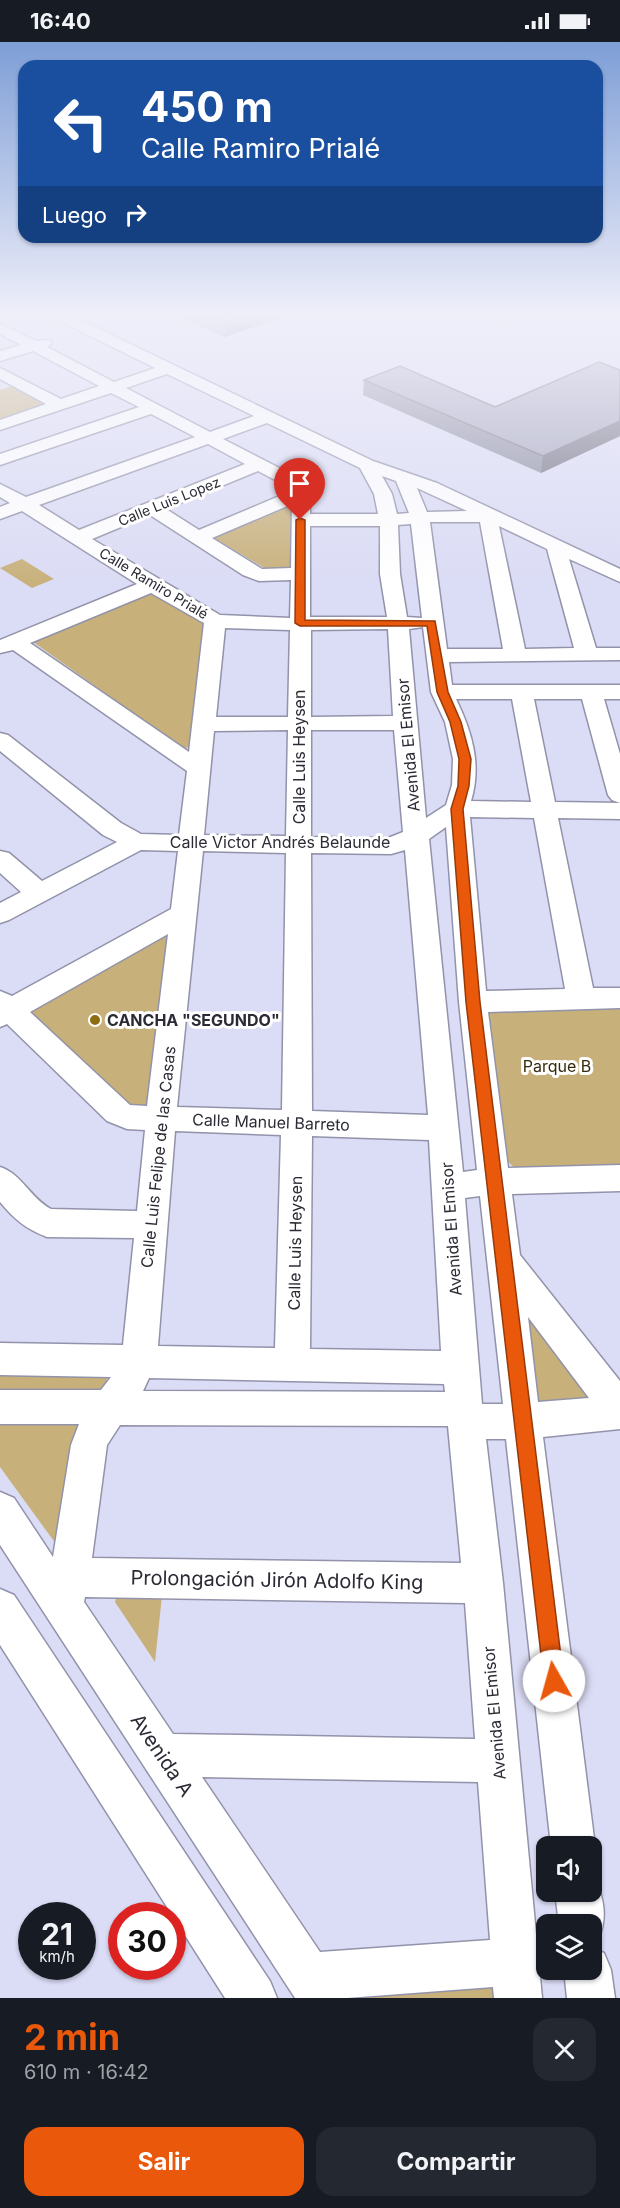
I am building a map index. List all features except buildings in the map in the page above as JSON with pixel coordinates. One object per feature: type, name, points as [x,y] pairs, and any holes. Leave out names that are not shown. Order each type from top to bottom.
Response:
[{"type":"street","points":[[0,424],[58,405]]},
{"type":"street","points":[[143,405],[260,464],[283,477],[301,493],[197,538]]},
{"type":"street","points":[[245,405],[367,465],[431,487],[496,520],[620,576]]},
{"type":"street","points":[[199,434],[251,408]]},
{"type":"street","points":[[0,460],[150,409]]},
{"type":"street","points":[[0,513],[10,498],[199,434],[267,417]]},
{"type":"street","points":[[0,424],[38,447]]},
{"type":"street","name":"Calle Luis Lopez","points":[[79,537],[260,464]]},
{"type":"street","name":"Avenida El Emisor","points":[[367,465],[382,494],[389,520],[390,574],[398,623],[405,723],[444,1128],[460,1368],[467,1415],[483,1583],[517,1980]]},
{"type":"street","points":[[404,479],[420,518],[442,692],[456,722],[465,759],[464,786],[457,809],[473,1002],[572,1836]]},
{"type":"street","name":"Calle Luis Heysen","points":[[292,1365],[297,1123],[301,493]]},
{"type":"street","name":"Calle Ramiro Prialé","points":[[10,498],[79,537],[152,585],[215,621],[255,624],[432,623]]},
{"type":"street","points":[[152,508],[197,538],[259,574],[300,574]]},
{"type":"street","points":[[300,520],[389,520],[451,515],[496,520]]},
{"type":"street","points":[[496,520],[515,654]]},
{"type":"street","points":[[556,547],[587,654]]},
{"type":"street","points":[[8,645],[152,585]]},
{"type":"street","name":"Calle Luis Felipe de las Casas","points":[[67,1592],[89,1445],[94,1430],[131,1382],[139,1362],[182,914],[215,621]]},
{"type":"street","points":[[8,645],[199,769]]},
{"type":"street","points":[[436,656],[620,654]]},
{"type":"street","points":[[442,692],[620,692]]},
{"type":"street","points":[[522,692],[581,999]]},
{"type":"street","points":[[591,692],[620,795]]},
{"type":"street","points":[[204,724],[405,723]]},
{"type":"street","name":"Calle Victor Andrés Belaunde","points":[[3,746],[112,830],[137,842],[391,846],[416,836],[457,809]]},
{"type":"street","points":[[457,809],[620,811]]},
{"type":"street","points":[[0,914],[137,842]]},
{"type":"street","points":[[0,859],[39,893]]},
{"type":"street","points":[[3,1009],[182,914]]},
{"type":"street","points":[[473,1002],[620,998]]},
{"type":"street","name":"Calle Manuel Barreto","points":[[3,1009],[117,1113],[127,1117],[444,1128]]},
{"type":"street","points":[[449,1187],[494,1181],[620,1178]]},
{"type":"street","points":[[0,1180],[30,1215],[47,1223],[151,1225]]},
{"type":"street","points":[[504,1261],[620,1411]]},
{"type":"street","points":[[0,1359],[460,1368]]},
{"type":"street","points":[[0,1407],[467,1415],[524,1421],[620,1411]]},
{"type":"street","name":"Avenida A","points":[[0,1511],[67,1592],[162,1755],[316,1987]]},
{"type":"street","name":"Prolongación Jirón Adolfo King","points":[[67,1592],[483,1583]]},
{"type":"street","points":[[0,1609],[253,1998]]},
{"type":"street","points":[[162,1755],[498,1761]]},
{"type":"street","points":[[316,1987],[517,1980]]},
{"type":"street","points":[[588,1980],[591,1998]]},
{"type":"green space","points":[[0,405],[48,405],[4,421],[0,419]]},
{"type":"green space","points":[[296,501],[296,569],[266,569],[209,535]]},
{"type":"green space","points":[[22,559],[54,579],[32,588],[0,568]]},
{"type":"green space","points":[[146,589],[208,623],[193,745],[184,749],[29,639]]},
{"type":"green space","points":[[178,923],[159,1109],[124,1106],[24,1008]]},
{"type":"green space","name":"Parque B","points":[[620,1001],[620,1167],[517,1170],[505,1159],[486,1007]]},
{"type":"green space","points":[[527,1314],[600,1404],[539,1414]]},
{"type":"green space","points":[[109,1366],[105,1389],[0,1391],[0,1367]]},
{"type":"green space","points":[[84,1414],[56,1544],[0,1467],[0,1418]]},
{"type":"green space","points":[[163,1586],[155,1662],[115,1602],[119,1588]]},
{"type":"green space","points":[[494,1978],[495,1998],[364,1998],[373,1981]]},
{"type":"place","name":"CANCHA \"SEGUNDO\"","points":[[95,1020]]},
{"type":"route","points":[[300,520],[300,623],[432,623],[442,692],[456,722],[465,759],[464,786],[457,809],[473,1002],[554,1681]]}]
